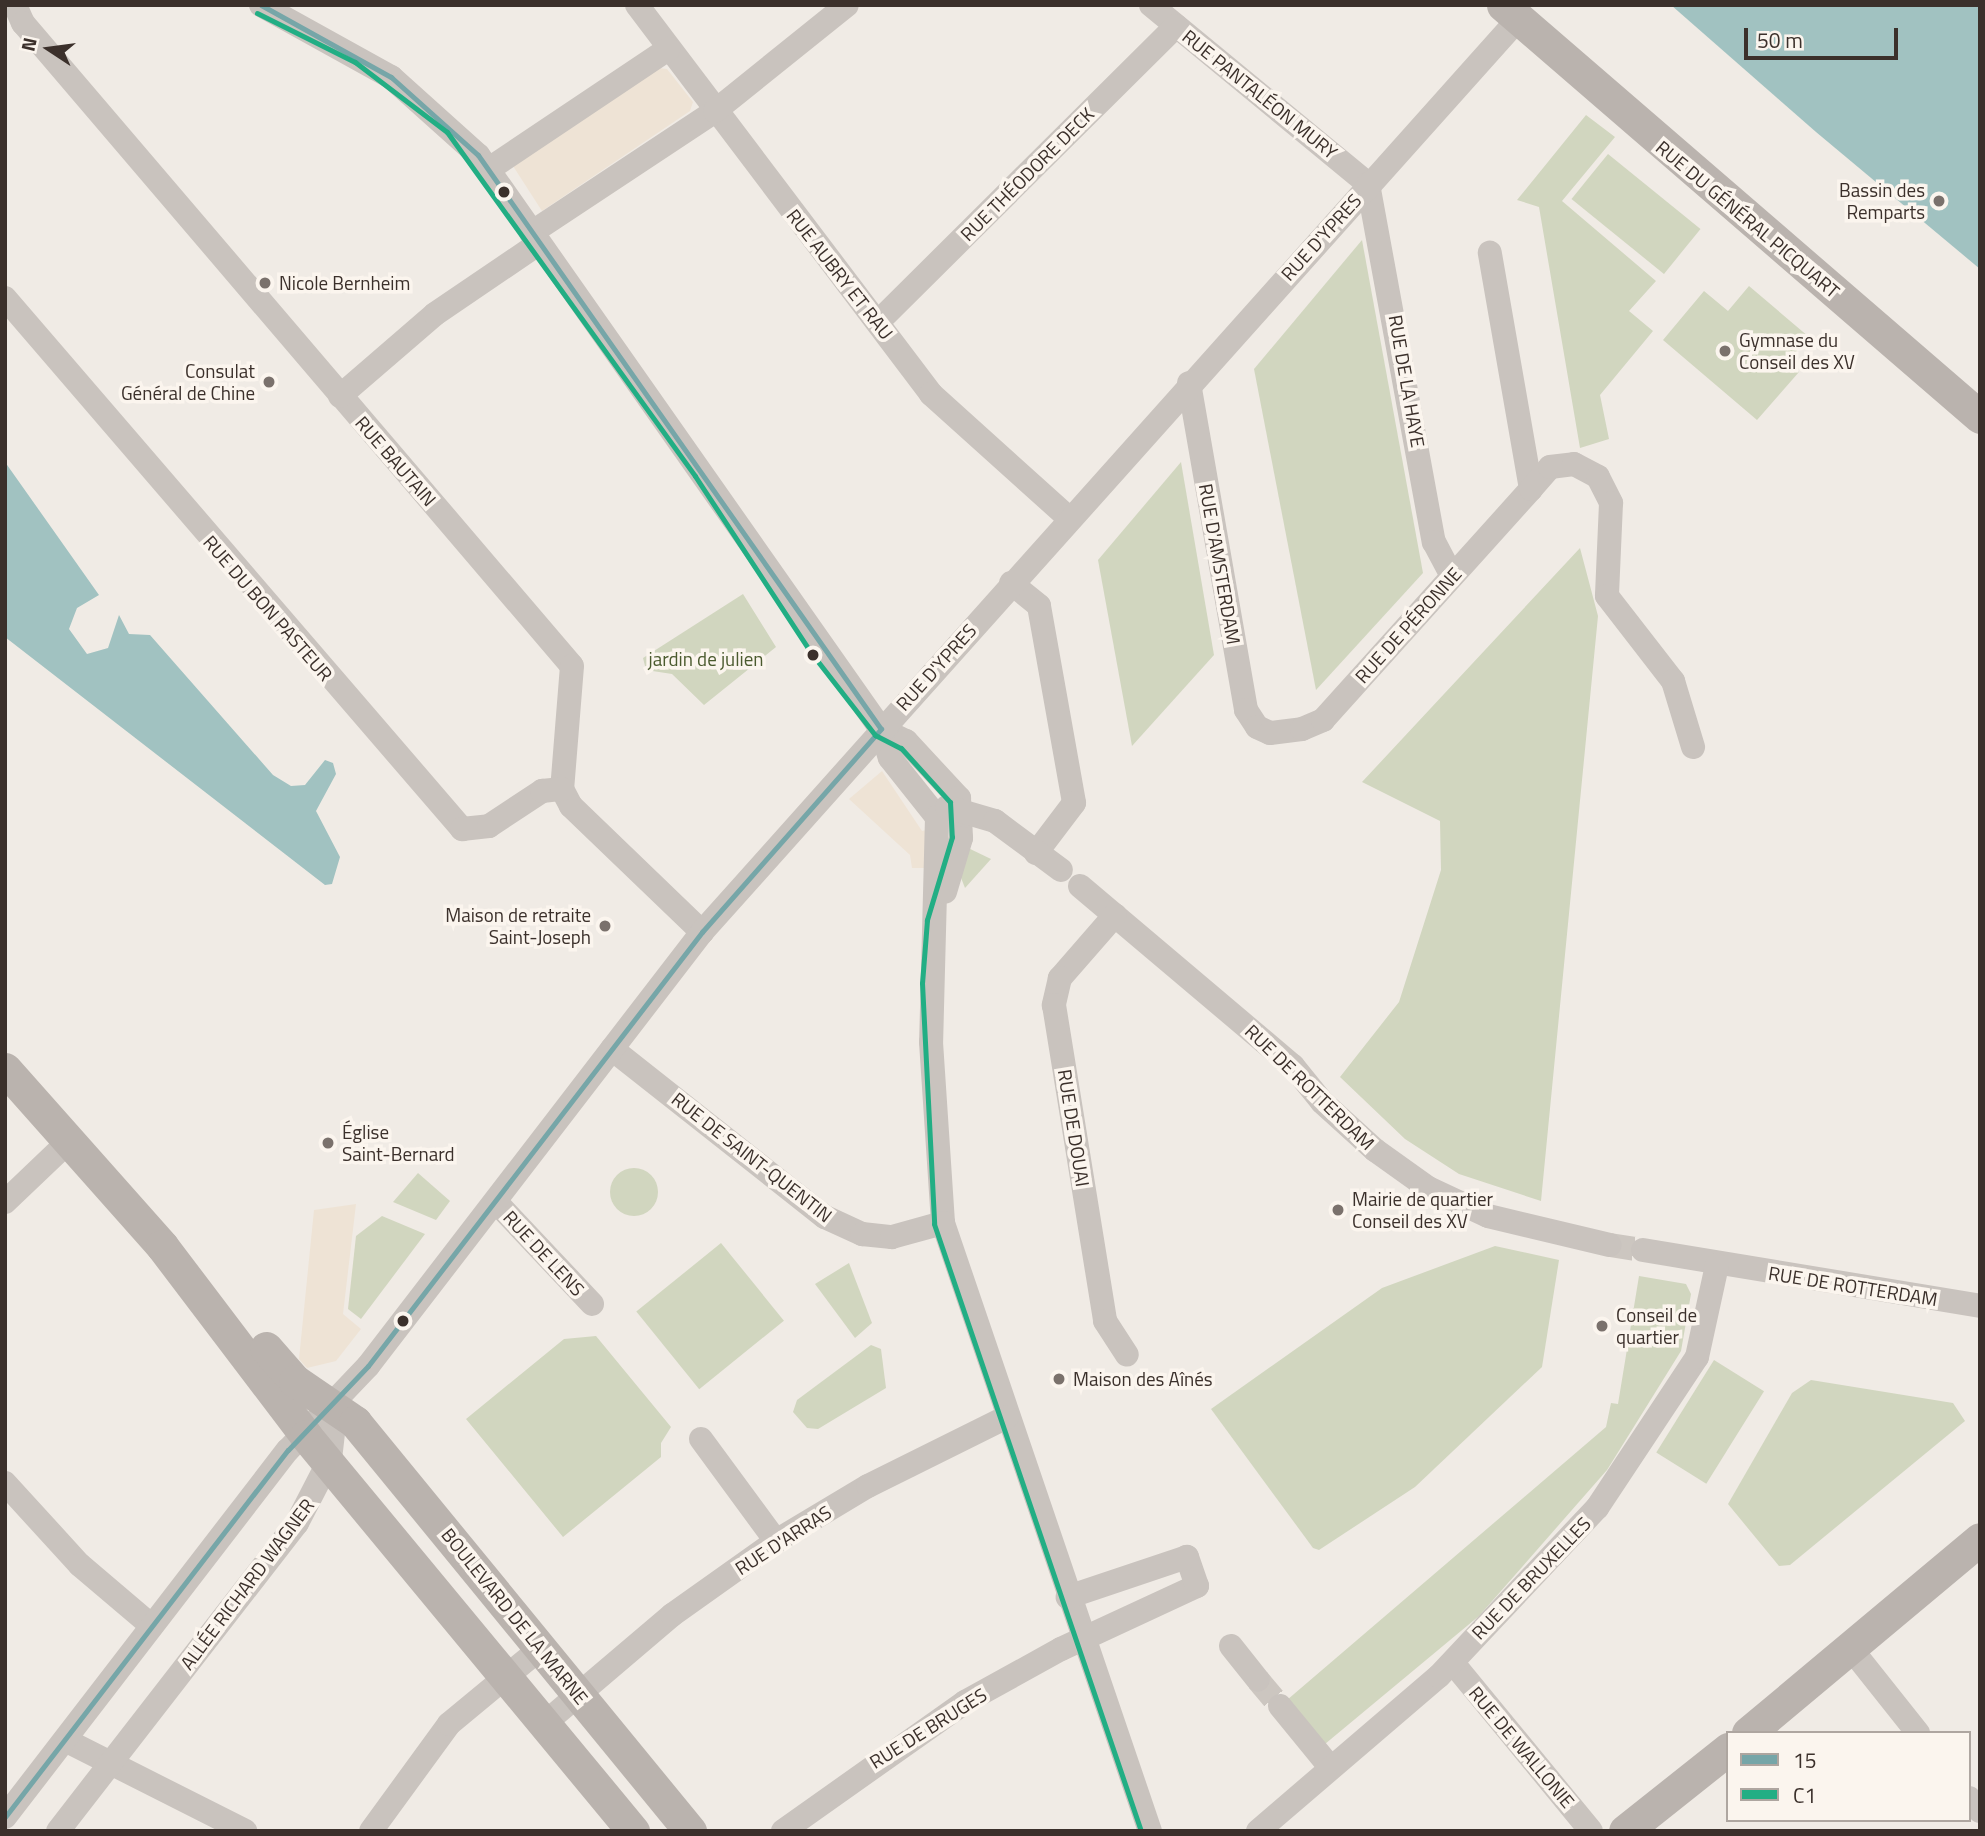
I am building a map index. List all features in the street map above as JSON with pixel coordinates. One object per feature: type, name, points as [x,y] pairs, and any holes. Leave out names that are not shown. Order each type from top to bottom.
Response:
[{"type":"street","name":"RUE BAUTAIN","points":[[15,5],[23,23],[572,666],[562,789]]},
{"type":"street","points":[[261,5],[391,77],[453,126],[489,169],[534,239],[881,729],[890,758],[925,797],[937,817],[931,1042],[943,1223],[1068,1597],[1150,1831]]},
{"type":"street","name":"RUE AUBRY ET RAU","points":[[637,5],[932,394],[1070,519]]},
{"type":"street","points":[[340,396],[435,314],[534,239],[715,111],[847,5]]},
{"type":"street","name":"RUE PANTALÉON MURY","points":[[1151,5],[1368,184]]},
{"type":"street","name":"RUE D'YPRES","points":[[336,1406],[702,932],[1368,184],[1512,11]]},
{"type":"street","name":"RUE DU GÉNÉRAL PICQUART","points":[[1512,11],[1593,88],[1980,416]]},
{"type":"street","name":"RUE THÉODORE DECK","points":[[878,322],[1176,26]]},
{"type":"street","points":[[489,169],[668,49]]},
{"type":"street","name":"RUE DE LA HAYE","points":[[1368,184],[1434,542],[1452,576]]},
{"type":"street","points":[[1490,253],[1531,489]]},
{"type":"street","name":"RUE DU BON PASTEUR","points":[[5,298],[462,829],[489,827],[542,791],[562,789]]},
{"type":"street","name":"RUE D'AMSTERDAM","points":[[1189,383],[1246,710],[1256,727],[1270,733]]},
{"type":"street","name":"RUE DE PÉRONNE","points":[[1270,733],[1323,720],[1550,467],[1574,464],[1598,477],[1611,503],[1608,596],[1674,681],[1693,747]]},
{"type":"street","points":[[1011,583],[1039,606],[1074,803],[1036,853]]},
{"type":"street","points":[[881,729],[911,746],[953,789],[960,809],[961,838],[936,922]]},
{"type":"street","points":[[562,789],[571,806],[702,932]]},
{"type":"street","points":[[925,797],[995,821],[1061,870]]},
{"type":"street","name":"RUE DE ROTTERDAM","points":[[1080,886],[1293,1066],[1322,1102],[1375,1150],[1428,1188],[1488,1216],[1610,1245]]},
{"type":"street","name":"RUE DE DOUAI","points":[[1115,915],[1060,978],[1053,997],[1105,1321],[1127,1355]]},
{"type":"street","name":"RUE DE SAINT-QUENTIN","points":[[612,1049],[825,1217],[862,1234],[892,1237],[943,1223]]},
{"type":"street","points":[[5,1069],[162,1246],[306,1436],[330,1459],[633,1831]]},
{"type":"street","points":[[5,1202],[68,1142]]},
{"type":"street","name":"RUE DE LENS","points":[[496,1202],[592,1304]]},
{"type":"street","name":"BOULEVARD DE LA MARNE","points":[[162,1246],[209,1284],[295,1381],[336,1406],[541,1648],[690,1831]]},
{"type":"street","name":"RUE DE ROTTERDAM","points":[[1643,1250],[1717,1265],[1980,1306]]},
{"type":"street","name":"RUE DE BRUXELLES","points":[[1258,1831],[1453,1663],[1597,1508],[1657,1424],[1698,1357],[1717,1265]]},
{"type":"street","points":[[5,1817],[288,1450],[336,1406]]},
{"type":"street","name":"ALLÉE RICHARD WAGNER","points":[[58,1831],[297,1523],[330,1459],[336,1406]]},
{"type":"street","name":"RUE D'ARRAS","points":[[545,1723],[578,1693],[776,1541],[867,1486],[1007,1417]]},
{"type":"street","points":[[701,1439],[776,1541]]},
{"type":"street","points":[[11,1499],[80,1565],[152,1626]]},
{"type":"street","points":[[1750,1731],[1856,1646],[1875,1621],[1980,1539]]},
{"type":"street","name":"RUE DE BRUGES","points":[[783,1831],[900,1744],[1083,1640],[1197,1586],[1187,1556],[1068,1597]]},
{"type":"street","points":[[1856,1646],[1888,1635],[1980,1562]]},
{"type":"street","points":[[1231,1646],[1258,1681]]},
{"type":"street","points":[[1856,1646],[1917,1731]]},
{"type":"street","points":[[371,1831],[449,1724],[541,1648]]},
{"type":"street","name":"RUE DE WALLONIE","points":[[1453,1663],[1591,1831]]},
{"type":"street","points":[[1280,1706],[1325,1762]]},
{"type":"street","points":[[65,1740],[108,1766],[245,1831]]},
{"type":"street","points":[[1625,1831],[1726,1751]]},
{"type":"green space","points":[[1586,115],[1615,137],[1562,201],[1656,281],[1629,311],[1653,331],[1600,395],[1609,439],[1580,448],[1539,207],[1517,200]]},
{"type":"green space","points":[[1608,154],[1700,229],[1664,274],[1571,199]]},
{"type":"green space","points":[[1362,240],[1423,573],[1316,690],[1254,369]]},
{"type":"green space","name":"Gymnase du Conseil des XV","points":[[1749,286],[1809,337],[1788,361],[1799,372],[1757,420],[1663,340],[1704,291],[1728,311]]},
{"type":"green space","points":[[1181,462],[1214,655],[1132,746],[1098,560]]},
{"type":"green space","points":[[1580,548],[1598,616],[1541,1201],[1459,1174],[1405,1139],[1340,1077],[1399,1002],[1441,870],[1440,821],[1362,782]]},
{"type":"green space","name":"jardin de julien","points":[[743,594],[776,647],[704,705],[672,674],[646,670],[643,658]]},
{"type":"green space","points":[[966,847],[991,859],[965,888],[958,870]]},
{"type":"green space","points":[[634,1168],[651,1175],[658,1192],[651,1209],[634,1216],[617,1209],[610,1192],[617,1175]]},
{"type":"green space","points":[[418,1173],[450,1201],[436,1220],[393,1202]]},
{"type":"green space","points":[[382,1216],[425,1234],[361,1319],[348,1309],[356,1236]]},
{"type":"green space","points":[[721,1243],[784,1321],[699,1389],[636,1312]]},
{"type":"green space","points":[[1495,1246],[1559,1260],[1542,1367],[1415,1487],[1319,1550],[1313,1548],[1211,1409],[1382,1288]]},
{"type":"green space","points":[[849,1263],[872,1323],[855,1338],[815,1284]]},
{"type":"green space","points":[[1639,1276],[1686,1284],[1691,1294],[1681,1351],[1607,1470],[1479,1616],[1325,1744],[1287,1700],[1606,1427],[1611,1403],[1618,1404]]},
{"type":"green space","points":[[596,1336],[671,1427],[661,1443],[661,1457],[563,1537],[466,1419],[564,1339]]},
{"type":"green space","points":[[871,1345],[881,1349],[886,1388],[818,1429],[807,1428],[793,1412],[797,1400]]},
{"type":"green space","points":[[1714,1360],[1764,1391],[1706,1484],[1656,1452]]},
{"type":"green space","points":[[1811,1380],[1953,1403],[1965,1421],[1790,1565],[1779,1566],[1728,1504],[1792,1393]]},
{"type":"shaded area","points":[[658,68],[667,69],[693,102],[690,111],[542,211],[513,166]]},
{"type":"shaded area","points":[[882,771],[922,831],[930,829],[925,868],[912,868],[910,855],[849,799]]},
{"type":"shaded area","points":[[356,1204],[343,1314],[361,1329],[336,1361],[307,1368],[299,1359],[314,1210]]},
{"type":"water","name":"Bassin des Remparts","points":[[1671,5],[1980,5],[1980,269],[1816,132]]},
{"type":"water","points":[[5,462],[99,595],[77,608],[69,629],[87,654],[108,648],[119,615],[129,634],[150,635],[273,775],[291,786],[305,785],[325,760],[333,763],[336,774],[316,811],[340,857],[332,884],[325,885],[5,637]]},
{"type":"tunnel","points":[[1610,1245],[1643,1250]]},
{"type":"tunnel","points":[[1258,1680],[1280,1706]]},
{"type":"transit line","name":"15","points":[[261,5],[391,77],[478,155],[881,729]]},
{"type":"transit line","name":"C1","points":[[257,13],[355,62],[447,132],[695,476],[812,654],[875,735],[901,748],[950,802],[952,837],[927,920],[922,983],[934,1224],[1141,1831]]},
{"type":"transit line","name":"15","points":[[5,1817],[288,1450],[368,1366],[702,932],[881,729]]},
{"type":"place","name":"Bassin des Remparts","points":[[1939,201]]},
{"type":"place","name":"Nicole Bernheim","points":[[265,283]]},
{"type":"place","name":"Gymnase du Conseil des XV","points":[[1725,351]]},
{"type":"place","name":"Consulat Général de Chine","points":[[269,382]]},
{"type":"place","name":"Maison de retraite Saint-Joseph","points":[[605,926]]},
{"type":"place","name":"Église Saint-Bernard","points":[[328,1143]]},
{"type":"place","name":"Mairie de quartier Conseil des XV","points":[[1338,1210]]},
{"type":"place","name":"Conseil de quartier","points":[[1602,1326]]},
{"type":"place","name":"Maison des Aînés","points":[[1059,1379]]}]
